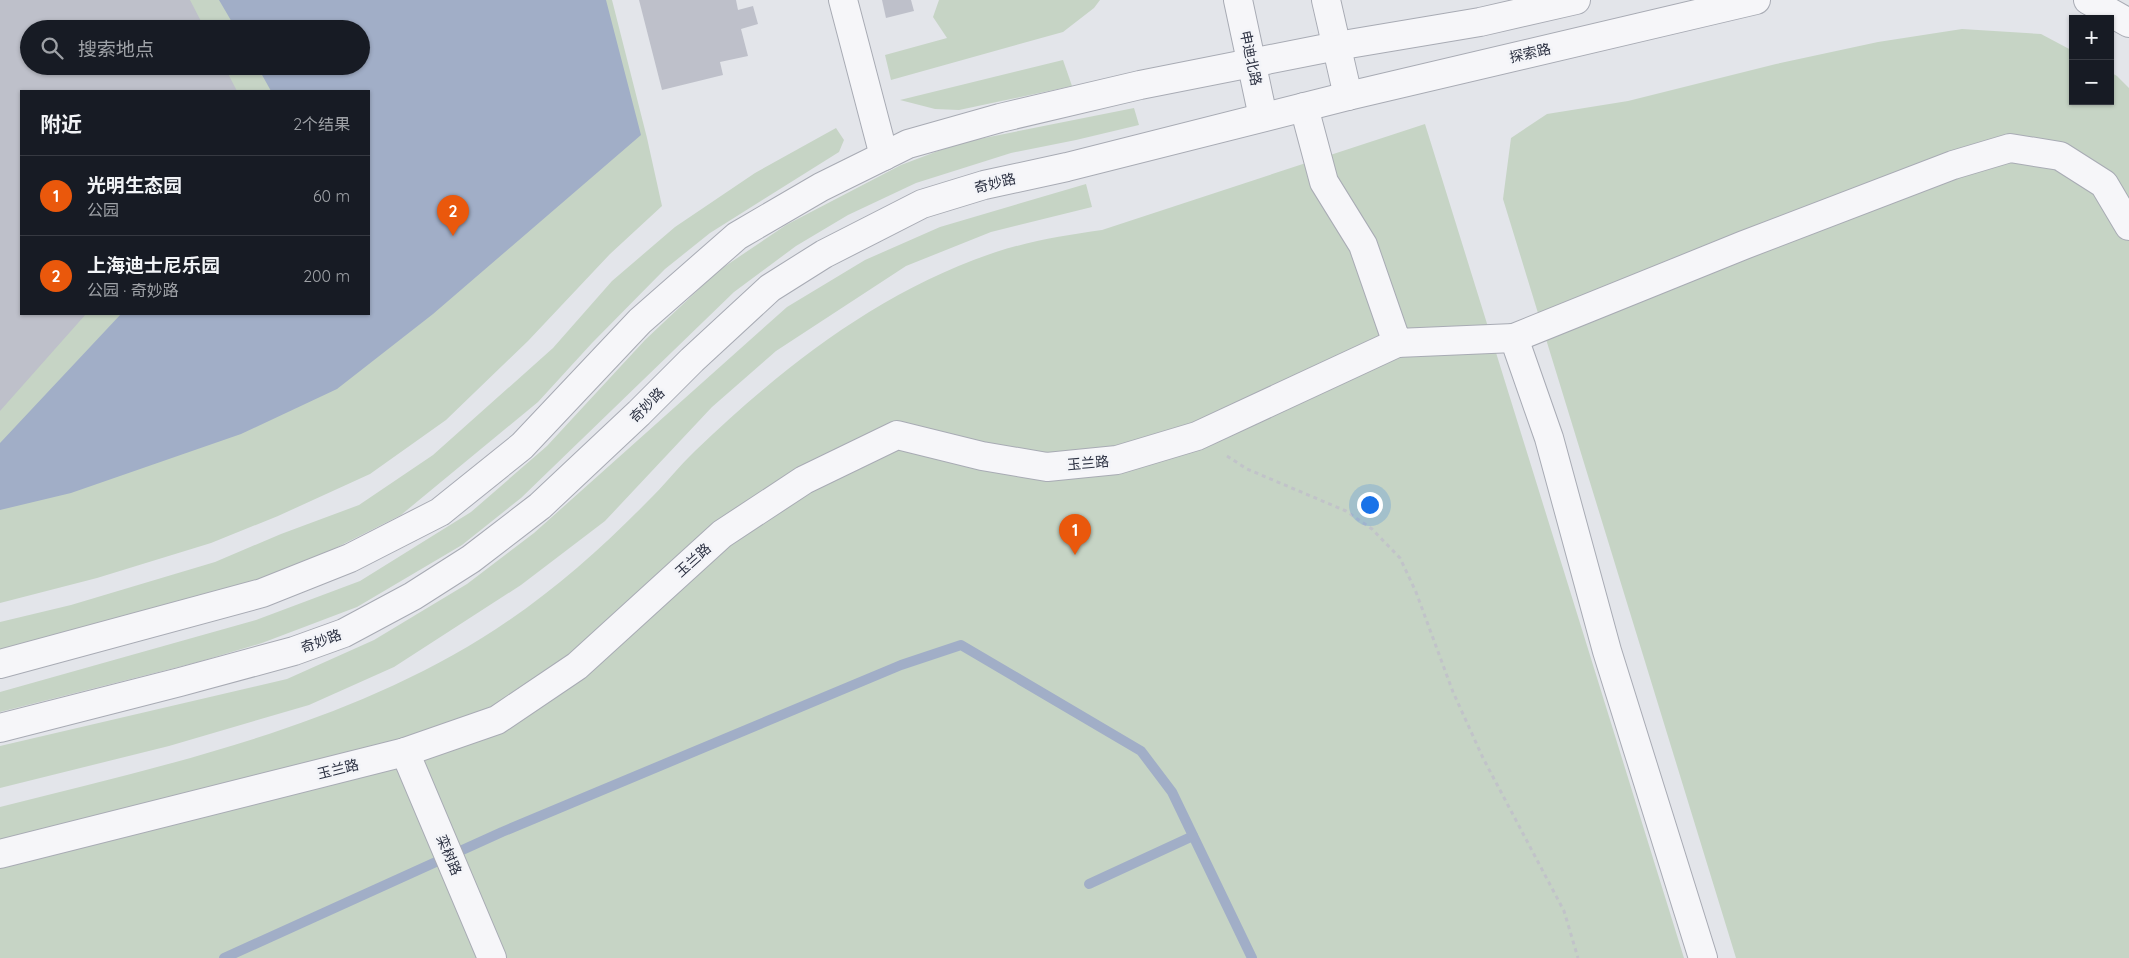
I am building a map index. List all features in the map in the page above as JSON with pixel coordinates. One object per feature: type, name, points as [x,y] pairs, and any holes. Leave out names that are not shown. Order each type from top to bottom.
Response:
[{"type":"street","points":[[843,0],[884,156]]},
{"type":"street","name":"申迪北路","points":[[1238,0],[1263,117]]},
{"type":"street","points":[[1326,0],[1348,96]]},
{"type":"street","points":[[0,664],[262,593],[350,558],[440,512],[522,446],[640,321],[737,236],[821,187],[908,144],[1000,118],[1140,85],[1337,46],[1480,22],[1576,0]]},
{"type":"street","name":"探索路","points":[[1304,107],[1756,0]]},
{"type":"street","points":[[2088,0],[2129,23]]},
{"type":"street","points":[[1304,107],[1324,182],[1363,245],[1397,342],[1514,338],[1753,241],[1954,165],[2010,148],[2060,156],[2104,184],[2129,226]]},
{"type":"street","name":"奇妙路","points":[[0,728],[294,651],[344,633],[413,596],[471,559],[540,506],[743,311],[770,288],[824,254],[913,209],[984,185],[1067,167],[1304,107]]},
{"type":"street","points":[[1514,338],[1549,438],[1607,651],[1703,958]]},
{"type":"street","name":"玉兰路","points":[[0,854],[405,752],[497,720],[577,666],[722,534],[804,480],[898,435],[982,456],[1047,467],[1117,460],[1197,436],[1397,342]]},
{"type":"street","name":"栾树路","points":[[405,752],[492,958]]},
{"type":"path","points":[[1197,436],[1247,469],[1346,511],[1372,529],[1400,558],[1416,592],[1460,709],[1482,758],[1564,911],[1578,958]]},
{"type":"green space","points":[[0,0],[612,0],[662,206],[610,254],[528,341],[446,420],[370,474],[278,516],[211,543],[97,578],[0,603]]},
{"type":"green space","points":[[939,0],[1100,0],[1094,8],[1063,32],[891,80],[885,55],[947,38],[933,17]]},
{"type":"green space","points":[[1962,29],[2041,34],[2069,49],[2069,105],[2114,105],[2114,74],[2129,88],[2129,958],[1736,958],[1503,199],[1511,138],[1547,114],[1628,101],[1776,64],[1878,42]]},
{"type":"green space","points":[[1063,60],[1072,86],[959,110],[935,109],[900,100]]},
{"type":"green space","points":[[1134,108],[1139,125],[1011,153],[916,183],[848,215],[796,246],[734,292],[521,498],[462,545],[357,607],[262,643],[198,662],[0,712],[0,692],[256,620],[360,581],[471,512],[547,446],[645,340],[718,271],[786,225],[901,165],[959,143]]},
{"type":"green space","points":[[1425,124],[1684,958],[0,958],[0,807],[128,775],[256,738],[318,717],[380,692],[439,663],[496,629],[536,601],[575,570],[630,519],[683,463],[728,420],[798,361],[873,310],[953,268],[996,252],[1022,245],[1102,230]]},
{"type":"green space","points":[[836,128],[844,140],[839,152],[710,233],[665,269],[592,343],[538,402],[401,515],[284,574],[0,657],[0,622],[71,605],[215,562],[281,534],[359,505],[433,455],[553,348],[612,281],[675,227],[755,173]]},
{"type":"green space","points":[[1086,184],[1092,207],[991,232],[906,266],[776,351],[712,407],[605,521],[521,585],[394,667],[309,705],[169,746],[0,788],[0,746],[287,679],[374,640],[467,584],[534,533],[787,307],[865,260],[940,227]]},
{"type":"water","points":[[219,0],[606,0],[641,135],[433,314],[337,389],[241,434],[71,493],[0,510],[0,443],[120,315],[370,315],[370,90],[270,90],[262,75],[370,75],[370,20],[231,20]]},
{"type":"building","points":[[0,0],[190,0],[200,20],[20,20],[20,75],[229,75],[236,90],[20,90],[20,315],[85,315],[0,411]]},
{"type":"building","points":[[639,0],[736,0],[738,10],[753,6],[758,24],[741,29],[748,56],[720,62],[723,75],[662,90]]},
{"type":"building","points":[[882,0],[911,0],[914,11],[886,18]]},
{"type":"waterway","points":[[224,958],[502,832],[901,665],[961,645],[1141,751],[1172,792],[1252,958]]},
{"type":"waterway","points":[[1089,884],[1193,836]]},
{"type":"place","name":"上海迪士尼乐园","points":[[453,236]]},
{"type":"place","name":"光明生态园","points":[[1075,555]]}]
